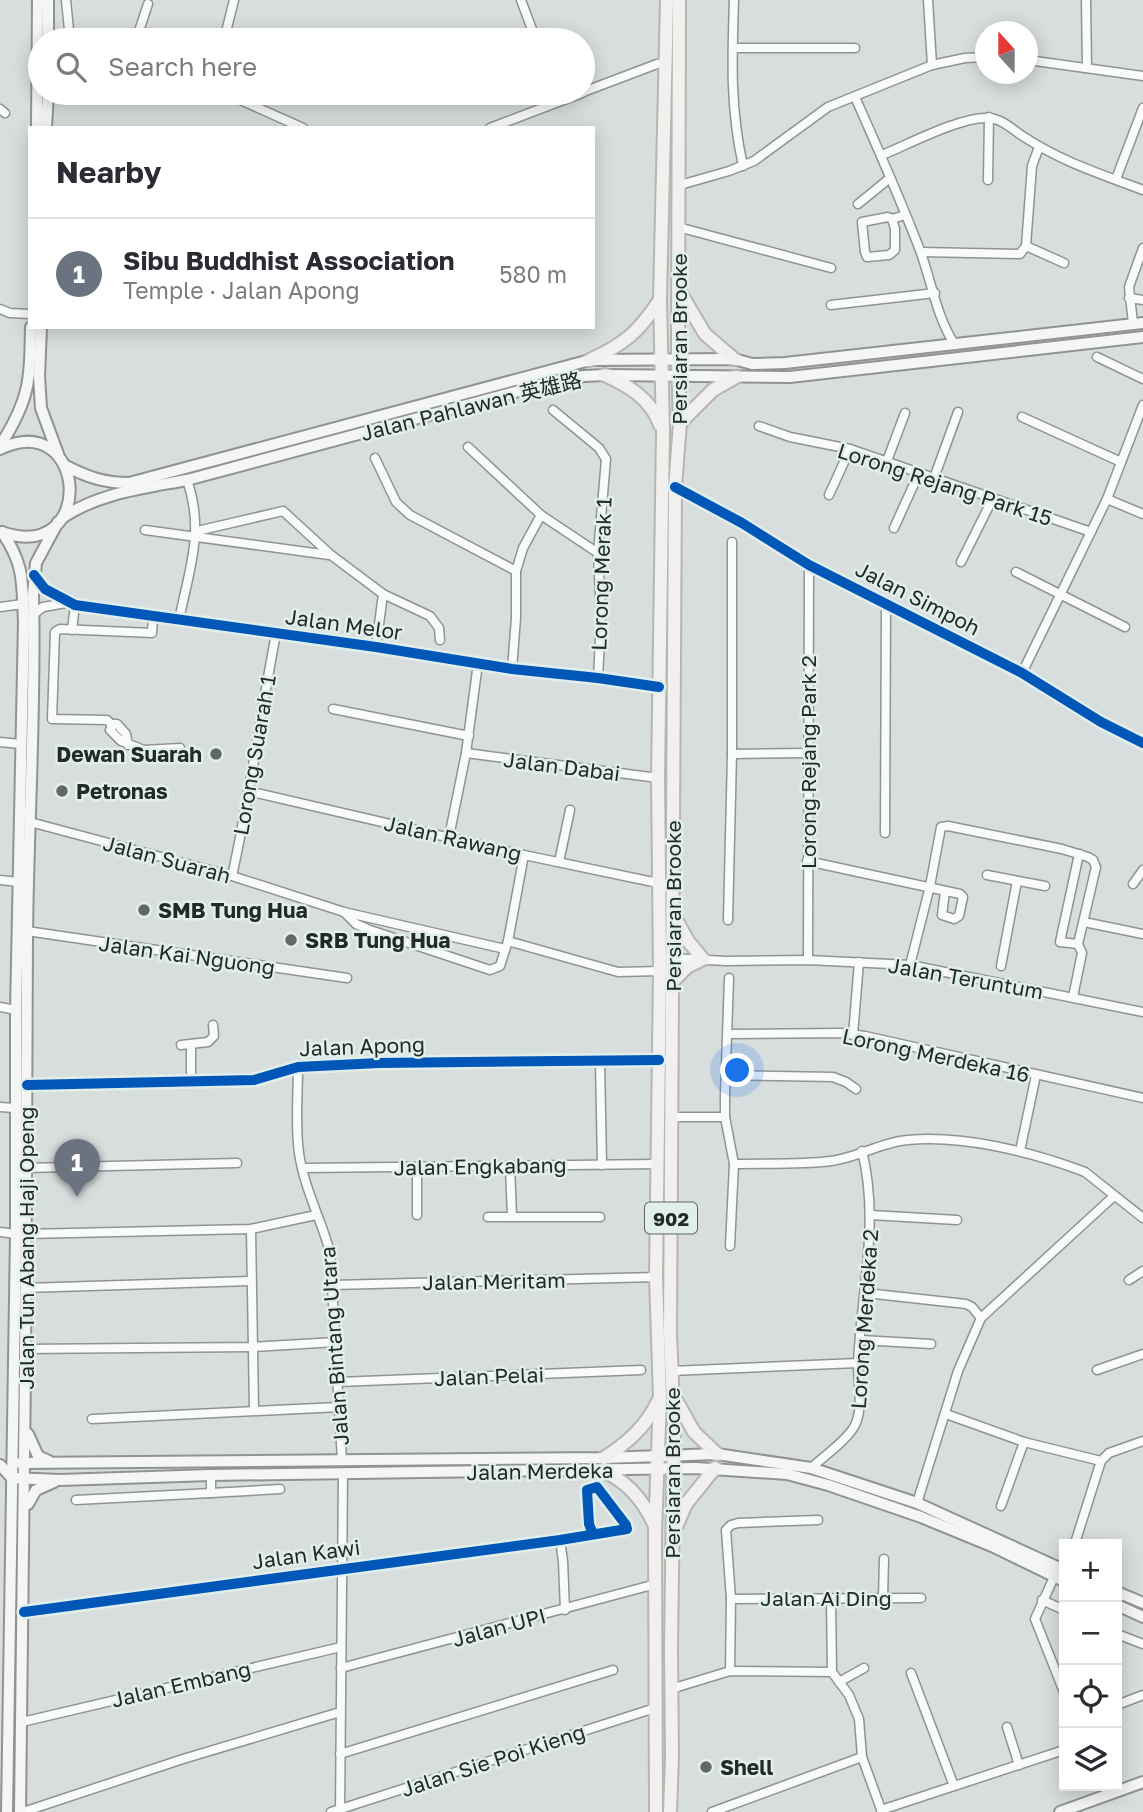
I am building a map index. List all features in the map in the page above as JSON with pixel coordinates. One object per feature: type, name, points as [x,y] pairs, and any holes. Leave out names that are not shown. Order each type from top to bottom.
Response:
[{"type":"main road","points":[[38,0],[38,28]]},
{"type":"main road","points":[[47,0],[48,28]]},
{"type":"main road","name":"Persiaran Brooke","points":[[670,1812],[674,1469],[671,1371],[672,983],[664,962],[673,914],[675,487],[680,423],[680,185],[673,2]]},
{"type":"main road","name":"Persiaran Brooke","points":[[656,1812],[656,1528],[660,1398],[656,1277],[659,1060],[664,962],[659,883],[658,778],[663,432],[660,299],[674,22]]},
{"type":"main road","points":[[37,105],[37,126]]},
{"type":"main road","points":[[46,126],[47,105]]},
{"type":"main road","points":[[678,289],[705,334],[734,359]]},
{"type":"main road","points":[[590,360],[628,340],[643,326],[660,299]]},
{"type":"main road","name":"Jalan Pahlawan 英雄路","points":[[0,447],[22,442],[36,444],[48,449],[61,461],[89,478],[107,483],[129,483],[590,360],[734,359],[752,364],[766,364],[933,348],[1138,323]]},
{"type":"main road","points":[[0,447],[22,407],[30,381],[31,329]]},
{"type":"main road","points":[[41,329],[41,408],[61,461]]},
{"type":"main road","name":"Jalan Pahlawan 英雄路","points":[[1,531],[17,537],[32,536],[46,531],[77,508],[135,489],[187,480],[556,381],[584,376],[679,374],[790,377],[1142,340]]},
{"type":"main road","points":[[605,375],[626,385],[649,403],[663,432]]},
{"type":"main road","points":[[680,423],[713,390],[736,377]]},
{"type":"main road","name":"Jalan Tun Abang Haji Openg","points":[[7,1812],[12,1479],[26,1168],[27,931],[34,575],[36,563],[69,505],[70,478],[61,461]]},
{"type":"main road","name":"Jalan Tun Abang Haji Openg","points":[[1,531],[12,546],[23,575],[15,1108],[25,1288],[22,1812]]},
{"type":"main road","points":[[672,983],[687,967],[703,959],[678,927],[673,914]]},
{"type":"main road","points":[[673,1393],[694,1432],[718,1454]]},
{"type":"main road","points":[[656,1528],[628,1485],[604,1465],[646,1423],[660,1398]]},
{"type":"main road","points":[[25,1424],[38,1455],[59,1464]]},
{"type":"main road","name":"Jalan Merdeka","points":[[604,1465],[658,1455],[718,1454],[811,1468],[917,1503],[1059,1575]]},
{"type":"main road","name":"Jalan Merdeka","points":[[0,1465],[604,1465],[658,1470],[715,1468],[787,1474],[921,1517],[1059,1575]]},
{"type":"main road","name":"Jalan Merdeka","points":[[0,1465],[12,1479],[60,1480],[342,1467]]},
{"type":"main road","points":[[672,1536],[686,1504],[715,1468]]},
{"type":"main road","points":[[25,1514],[36,1490],[60,1480]]},
{"type":"main road","points":[[1122,1594],[1142,1601]]},
{"type":"main road","points":[[1122,1607],[1143,1617]]},
{"type":"main road","points":[[1060,1812],[1142,1783]]},
{"type":"street","points":[[66,0],[69,28]]},
{"type":"street","points":[[227,28],[234,0]]},
{"type":"street","points":[[520,0],[531,28]]},
{"type":"street","points":[[734,0],[731,74],[736,135],[743,166]]},
{"type":"street","points":[[928,0],[932,65]]},
{"type":"street","points":[[1086,0],[1087,68]]},
{"type":"street","points":[[140,28],[148,4]]},
{"type":"street","points":[[733,48],[855,48]]},
{"type":"street","points":[[680,185],[754,161],[828,107],[932,65],[975,58]]},
{"type":"street","points":[[1038,62],[1143,76]]},
{"type":"street","points":[[595,88],[657,64]]},
{"type":"street","points":[[855,97],[921,252],[946,331],[955,345]]},
{"type":"street","points":[[252,105],[299,126]]},
{"type":"street","points":[[494,126],[540,105]]},
{"type":"street","points":[[1116,179],[1143,108]]},
{"type":"street","points":[[881,155],[963,122],[989,117],[1083,169],[1143,190]]},
{"type":"street","points":[[988,180],[989,117]]},
{"type":"street","points":[[921,252],[1017,255],[1026,246],[1032,166],[1039,147]]},
{"type":"street","points":[[858,204],[890,178]]},
{"type":"street","points":[[892,219],[895,250],[889,255],[867,257],[863,222],[905,215]]},
{"type":"street","points":[[678,227],[831,268]]},
{"type":"street","points":[[1026,246],[1064,263]]},
{"type":"street","points":[[1138,323],[1129,298],[1129,287],[1143,248]]},
{"type":"street","points":[[831,305],[935,293]]},
{"type":"street","points":[[1129,298],[1143,300]]},
{"type":"street","points":[[0,309],[10,313],[28,314]]},
{"type":"street","points":[[933,348],[946,331]]},
{"type":"street","points":[[1097,357],[1143,379]]},
{"type":"street","points":[[1022,673],[1107,499],[1141,420],[1143,405]]},
{"type":"street","name":"Lorong Merak 1","points":[[553,410],[599,448],[606,459],[597,553],[601,590],[598,678]]},
{"type":"street","points":[[934,478],[958,412]]},
{"type":"street","points":[[887,461],[905,413]]},
{"type":"street","points":[[1022,417],[1121,463]]},
{"type":"street","name":"Lorong Rejang Park 15","points":[[759,426],[790,438],[850,449],[1091,532]]},
{"type":"street","points":[[468,447],[541,516],[597,553]]},
{"type":"street","points":[[829,495],[850,449]]},
{"type":"street","points":[[375,458],[396,502],[410,515],[516,571]]},
{"type":"street","points":[[894,528],[919,473]]},
{"type":"street","points":[[179,620],[197,533],[196,509],[187,480]]},
{"type":"street","name":"Jalan Simpoh","points":[[675,487],[742,523],[809,565],[1022,673],[1101,722],[1143,743]]},
{"type":"street","points":[[961,562],[993,498]]},
{"type":"street","points":[[1107,499],[1143,514]]},
{"type":"street","points":[[197,533],[283,511],[331,555],[383,594],[430,616],[439,628],[440,640]]},
{"type":"street","points":[[512,669],[516,571],[523,548],[541,516]]},
{"type":"street","points":[[145,530],[197,533],[331,555]]},
{"type":"street","points":[[728,920],[732,754],[732,542]]},
{"type":"street","name":"Lorong Rejang Park 2","points":[[808,960],[809,565]]},
{"type":"street","points":[[1016,572],[1125,627]]},
{"type":"street","name":"Jalan Melor","points":[[34,575],[45,589],[72,604]]},
{"type":"street","points":[[376,647],[383,594]]},
{"type":"street","points":[[0,607],[23,604]]},
{"type":"street","points":[[72,604],[72,629]]},
{"type":"street","name":"Jalan Melor","points":[[34,614],[43,607],[72,604],[512,669],[659,687]]},
{"type":"street","points":[[885,833],[888,678],[886,604]]},
{"type":"street","points":[[153,616],[152,633],[57,630],[54,636],[52,719],[110,722],[110,730],[119,740],[144,750],[180,748]]},
{"type":"street","name":"Lorong Suarah 1","points":[[232,876],[246,815],[260,711],[276,634]]},
{"type":"street","points":[[449,837],[469,736],[478,663]]},
{"type":"street","points":[[333,709],[469,736]]},
{"type":"street","points":[[0,742],[20,744]]},
{"type":"street","name":"Jalan Dabai","points":[[466,753],[658,778]]},
{"type":"street","points":[[732,754],[808,753]]},
{"type":"street","name":"Jalan Rawang","points":[[248,791],[524,855],[659,883]]},
{"type":"street","points":[[559,862],[570,810]]},
{"type":"street","name":"Jalan Suarah","points":[[30,822],[232,876],[344,912],[507,945],[500,967],[490,970],[370,930],[356,924],[344,912]]},
{"type":"street","points":[[910,965],[930,887],[940,829],[945,826],[994,834],[1079,854],[1093,860],[1096,867],[1078,944],[1082,953],[1073,997]]},
{"type":"street","points":[[1078,944],[1060,942],[1079,854]]},
{"type":"street","points":[[507,945],[524,855]]},
{"type":"street","points":[[807,861],[945,891]]},
{"type":"street","points":[[1133,884],[1143,870]]},
{"type":"street","points":[[988,875],[1045,886]]},
{"type":"street","points":[[0,880],[18,882]]},
{"type":"street","points":[[1001,966],[1017,881]]},
{"type":"street","points":[[1084,922],[1143,934]]},
{"type":"street","name":"Jalan Kai Nguong","points":[[27,931],[347,978]]},
{"type":"street","name":"Jalan Teruntum","points":[[507,945],[618,972],[664,962],[703,959],[910,965],[1143,1012]]},
{"type":"street","points":[[853,1035],[859,962]]},
{"type":"street","points":[[729,978],[725,1117],[734,1164],[730,1246]]},
{"type":"street","points":[[0,1007],[16,1010]]},
{"type":"street","points":[[181,1045],[208,1042],[212,1039],[213,1025]]},
{"type":"street","name":"Lorong Merdeka 16","points":[[728,1034],[842,1033],[1143,1098]]},
{"type":"street","points":[[191,1045],[191,1082]]},
{"type":"street","name":"Jalan Apong","points":[[27,1084],[254,1080],[298,1066],[659,1060]]},
{"type":"street","points":[[600,1061],[602,1165]]},
{"type":"street","name":"Jalan Bintang Utara","points":[[298,1066],[299,1152],[316,1215],[325,1232],[333,1284],[342,1467],[340,1754],[337,1811]]},
{"type":"street","points":[[726,1075],[833,1077],[856,1090]]},
{"type":"street","points":[[1020,1151],[1036,1075]]},
{"type":"street","points":[[0,1107],[15,1108]]},
{"type":"street","points":[[672,1117],[725,1117]]},
{"type":"street","points":[[734,1164],[830,1161],[892,1142],[921,1139],[1020,1151],[1085,1172],[1143,1218]]},
{"type":"street","name":"Lorong Merdeka 2","points":[[811,1468],[856,1424],[859,1406],[858,1363],[871,1215],[869,1176],[862,1151]]},
{"type":"street","points":[[26,1168],[237,1163]]},
{"type":"street","name":"Jalan Engkabang","points":[[303,1168],[658,1164]]},
{"type":"street","points":[[510,1166],[512,1217]]},
{"type":"street","points":[[417,1167],[417,1215]]},
{"type":"street","points":[[917,1503],[958,1371],[981,1318],[1114,1196]]},
{"type":"street","points":[[0,1232],[21,1234],[251,1228],[316,1215]]},
{"type":"street","points":[[871,1215],[957,1220]]},
{"type":"street","points":[[488,1217],[600,1217]]},
{"type":"street","points":[[251,1228],[254,1410]]},
{"type":"street","points":[[1129,1280],[1143,1271]]},
{"type":"street","name":"Jalan Meritam","points":[[333,1284],[656,1277]]},
{"type":"street","points":[[25,1288],[251,1281]]},
{"type":"street","points":[[866,1293],[966,1304],[981,1318]]},
{"type":"street","points":[[861,1340],[931,1344]]},
{"type":"street","points":[[24,1349],[252,1347],[336,1342]]},
{"type":"street","points":[[1097,1370],[1143,1354]]},
{"type":"street","points":[[671,1371],[858,1363]]},
{"type":"street","name":"Jalan Pelai","points":[[338,1382],[641,1370]]},
{"type":"street","points":[[92,1419],[339,1407]]},
{"type":"street","points":[[946,1414],[1024,1442],[1101,1461]]},
{"type":"street","points":[[1076,1539],[1101,1461],[1109,1453],[1143,1441]]},
{"type":"street","points":[[1001,1506],[1024,1442]]},
{"type":"street","points":[[211,1475],[211,1493]]},
{"type":"street","name":"Jalan Kawi","points":[[24,1612],[560,1540],[627,1529],[597,1487],[587,1490],[589,1524],[593,1534]]},
{"type":"street","points":[[76,1500],[280,1489]]},
{"type":"street","points":[[730,1671],[730,1599],[725,1537],[728,1527],[738,1523],[818,1520]]},
{"type":"street","points":[[560,1540],[565,1610]]},
{"type":"street","points":[[883,1598],[884,1559]]},
{"type":"street","points":[[1059,1579],[1042,1600],[1035,1619],[1059,1679]]},
{"type":"street","name":"Jalan UPI","points":[[341,1668],[656,1584]]},
{"type":"street","points":[[831,1598],[832,1672],[849,1695],[859,1719],[862,1757],[881,1811],[1059,1752]]},
{"type":"street","name":"Jalan Ai Ding","points":[[730,1599],[921,1598]]},
{"type":"street","points":[[1042,1600],[1059,1608]]},
{"type":"street","points":[[1122,1636],[1143,1644]]},
{"type":"street","name":"Jalan Embang","points":[[22,1722],[341,1647]]},
{"type":"street","points":[[839,1682],[864,1668]]},
{"type":"street","points":[[340,1754],[613,1670]]},
{"type":"street","points":[[671,1689],[730,1671],[832,1672]]},
{"type":"street","points":[[911,1673],[954,1786]]},
{"type":"street","points":[[1122,1703],[1143,1695]]},
{"type":"street","name":"Jalan Sie Poi Kieng","points":[[337,1811],[655,1708]]},
{"type":"street","points":[[22,1812],[183,1759],[340,1712]]},
{"type":"street","points":[[1007,1727],[1019,1765]]},
{"type":"street","points":[[712,1812],[862,1757]]},
{"type":"cycle path","points":[[675,487],[742,523],[809,565],[1022,673],[1101,722],[1143,743]]},
{"type":"cycle path","points":[[34,575],[45,589],[75,605],[512,669],[659,687]]},
{"type":"cycle path","points":[[27,1085],[254,1080],[298,1067],[379,1063],[659,1060]]},
{"type":"cycle path","points":[[24,1612],[560,1540],[627,1529],[597,1487],[587,1490],[589,1524],[593,1534]]},
{"type":"place","name":"Dewan Suarah","points":[[216,754]]},
{"type":"place","name":"Petronas","points":[[62,791]]},
{"type":"place","name":"SMB Tung Hua","points":[[144,910]]},
{"type":"place","name":"SRB Tung Hua","points":[[291,940]]},
{"type":"place","name":"Sibu Buddhist Association","points":[[77,1197]]},
{"type":"place","name":"Shell","points":[[706,1767]]}]
